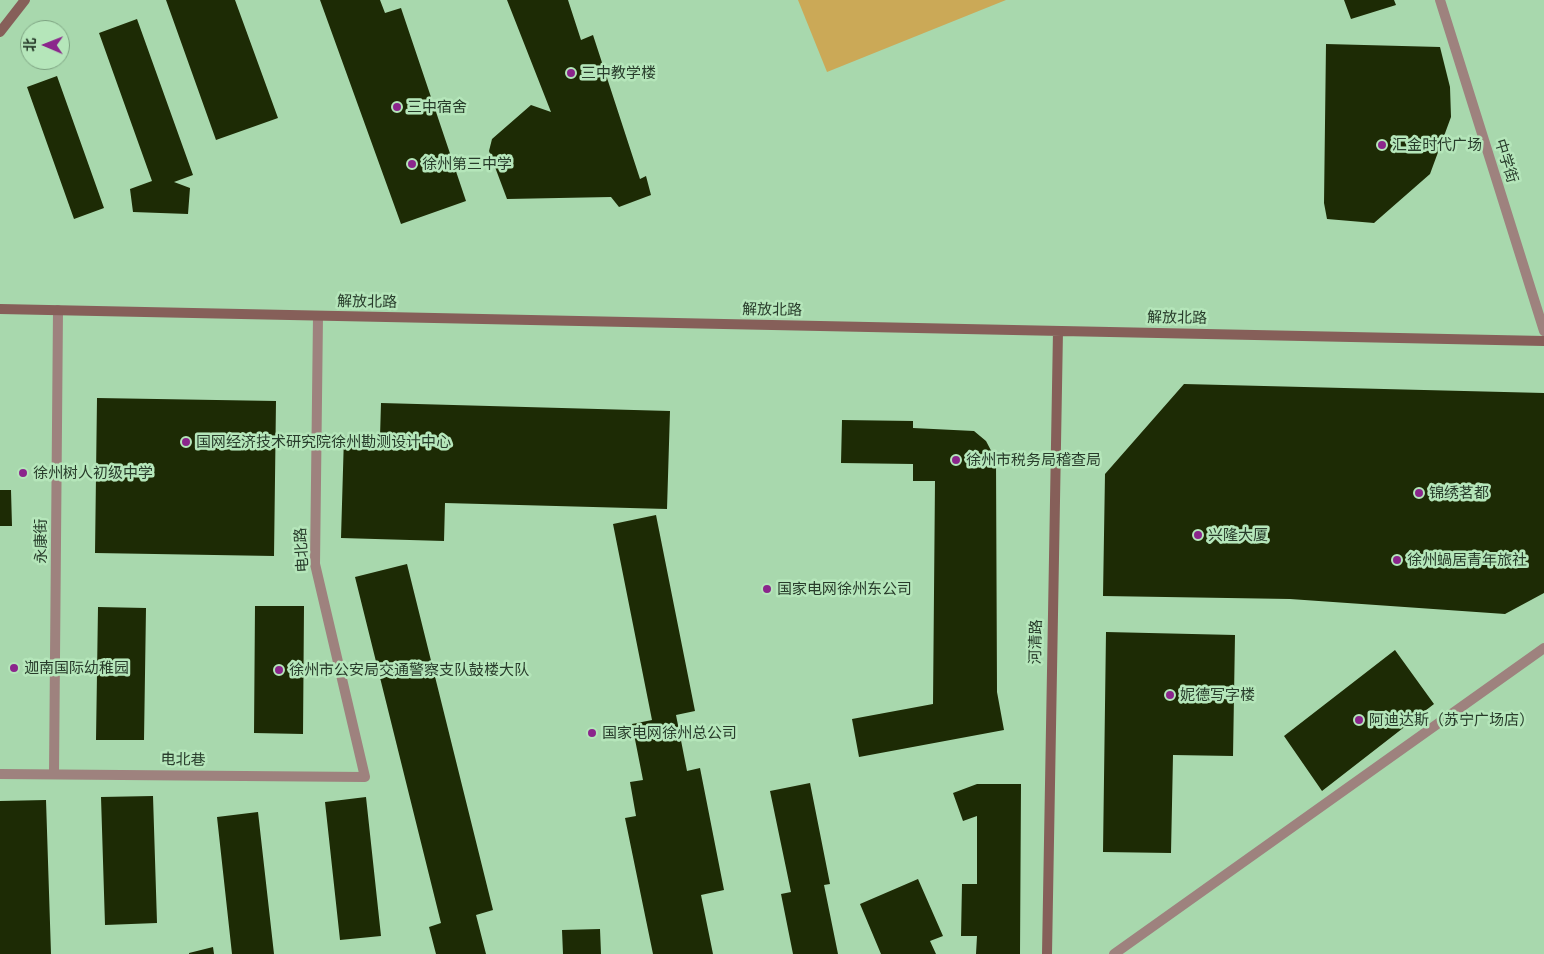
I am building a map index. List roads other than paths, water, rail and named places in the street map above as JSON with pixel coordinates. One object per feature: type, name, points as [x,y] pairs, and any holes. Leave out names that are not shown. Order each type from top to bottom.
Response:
[{"type":"main road","points":[[0,32],[25,0]]},
{"type":"main road","name":"解放北路","points":[[0,309],[1544,341]]},
{"type":"main road","name":"河清路","points":[[1047,954],[1058,331]]},
{"type":"street","name":"中学街","points":[[1440,0],[1544,331]]},
{"type":"street","name":"永康街","points":[[54,773],[58,310]]},
{"type":"street","name":"电北路","points":[[318,316],[315,564],[365,777]]},
{"type":"street","points":[[1114,954],[1544,648]]},
{"type":"street","name":"电北巷","points":[[0,774],[365,777]]},
{"type":"place","name":"三中教学楼","points":[[571,73]]},
{"type":"place","name":"三中宿舍","points":[[397,107]]},
{"type":"place","name":"汇金时代广场","points":[[1382,145]]},
{"type":"place","name":"徐州第三中学","points":[[412,164]]},
{"type":"place","name":"国网经济技术研究院徐州勘测设计中心","points":[[186,442]]},
{"type":"place","name":"徐州市税务局稽查局","points":[[956,460]]},
{"type":"place","name":"徐州树人初级中学","points":[[23,473]]},
{"type":"place","name":"锦绣茗都","points":[[1419,493]]},
{"type":"place","name":"兴隆大厦","points":[[1198,535]]},
{"type":"place","name":"徐州蝸居青年旅社","points":[[1397,560]]},
{"type":"place","name":"国家电网徐州东公司","points":[[767,589]]},
{"type":"place","name":"迦南国际幼稚园","points":[[14,668]]},
{"type":"place","name":"徐州市公安局交通警察支队鼓楼大队","points":[[279,670]]},
{"type":"place","name":"妮德写字楼","points":[[1170,695]]},
{"type":"place","name":"阿迪达斯（苏宁广场店）","points":[[1359,720]]},
{"type":"place","name":"国家电网徐州总公司","points":[[592,733]]}]
